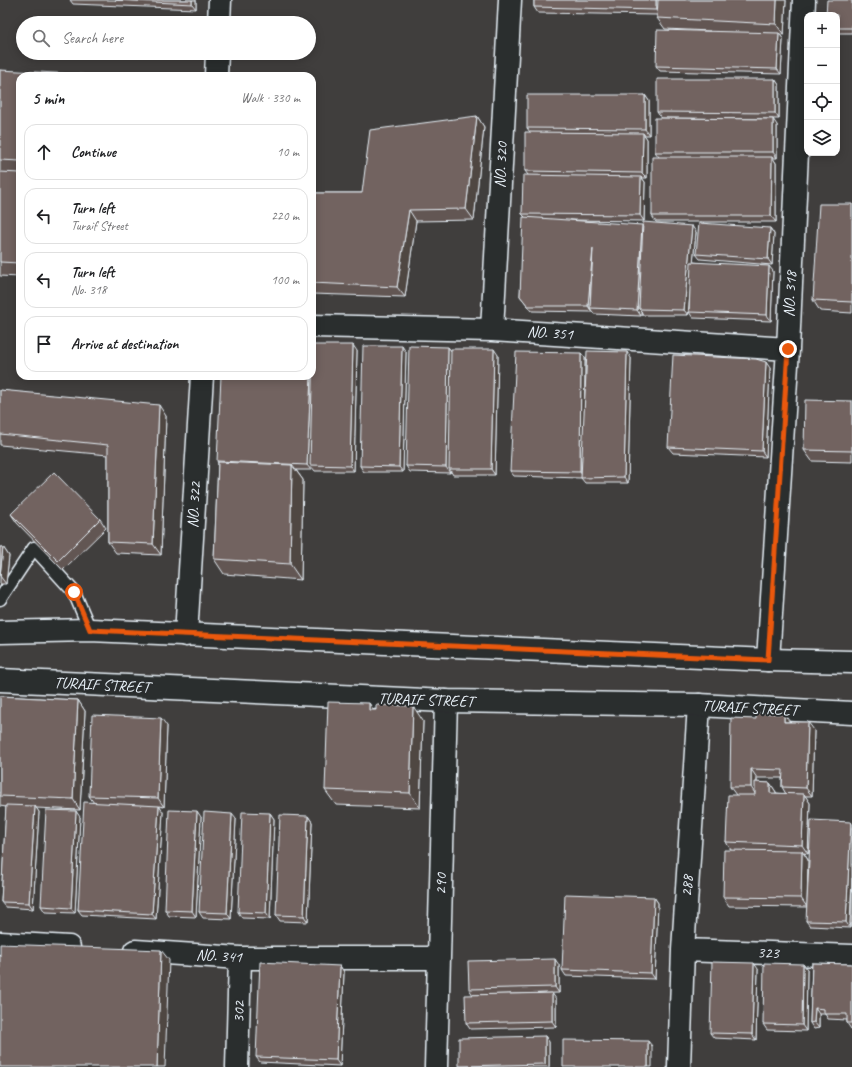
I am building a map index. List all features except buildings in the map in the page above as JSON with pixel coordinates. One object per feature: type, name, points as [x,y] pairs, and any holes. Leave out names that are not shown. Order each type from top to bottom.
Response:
[{"type":"street","points":[[219,16],[220,0]]},
{"type":"street","name":"NO. 320","points":[[492,330],[510,0]]},
{"type":"street","name":"NO. 318","points":[[768,660],[788,349],[804,0]]},
{"type":"street","points":[[216,72],[217,60]]},
{"type":"street","name":"NO. 351","points":[[316,326],[492,330],[788,349]]},
{"type":"street","name":"NO. 322","points":[[186,635],[202,380]]},
{"type":"street","points":[[0,632],[90,630],[768,660],[852,662]]},
{"type":"street","name":"TURAIF STREET","points":[[0,680],[446,701],[699,705],[852,713]]},
{"type":"street","name":"290","points":[[436,1067],[446,701]]},
{"type":"street","name":"288","points":[[679,1067],[683,950],[699,705]]},
{"type":"street","points":[[0,943],[85,948]]},
{"type":"street","name":"NO. 341","points":[[116,950],[240,958],[439,958]]},
{"type":"street","name":"323","points":[[683,950],[852,956]]},
{"type":"street","name":"302","points":[[237,1067],[240,958]]},
{"type":"lane","points":[[0,599],[34,548],[74,592],[90,630]]},
{"type":"route","points":[[74,592],[90,630],[768,660],[788,349]]}]
